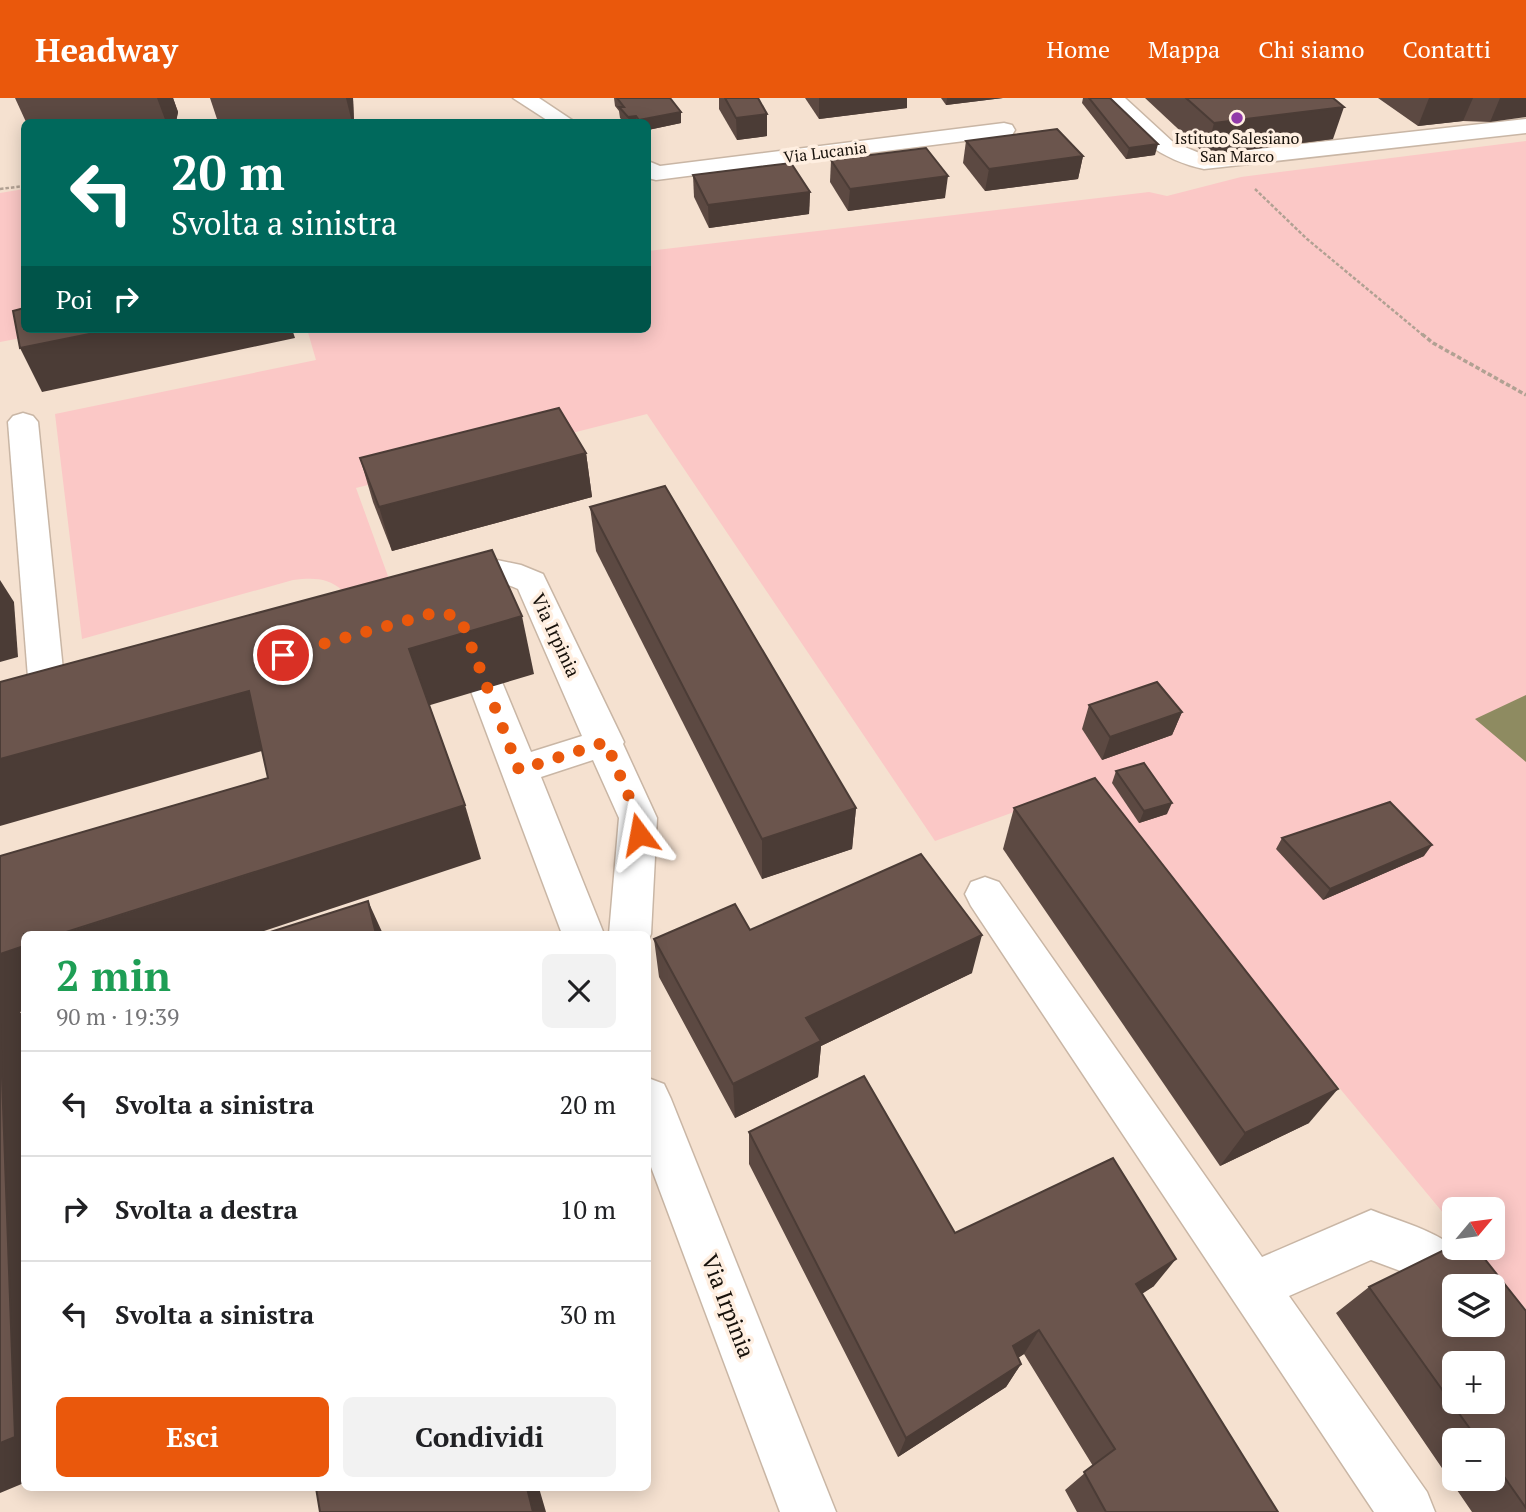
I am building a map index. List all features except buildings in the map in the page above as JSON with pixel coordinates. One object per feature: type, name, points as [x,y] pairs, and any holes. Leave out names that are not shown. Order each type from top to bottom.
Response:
[{"type":"street","points":[[523,98],[559,119]]},
{"type":"street","points":[[1113,98],[1160,143],[1180,156],[1198,161],[1220,161],[1416,136],[1526,126]]},
{"type":"street","name":"Via Lucania","points":[[651,170],[656,173],[1004,130]]},
{"type":"street","points":[[23,422],[50,709]]},
{"type":"street","name":"Via Irpinia","points":[[416,589],[482,570],[510,570],[531,582],[606,742],[638,818],[630,931]]},
{"type":"street","points":[[448,614],[460,617],[582,931]]},
{"type":"street","points":[[50,709],[85,680]]},
{"type":"street","points":[[12,699],[50,709]]},
{"type":"street","points":[[519,770],[606,742]]},
{"type":"street","points":[[985,894],[1407,1512]]},
{"type":"street","name":"Via Irpinia","points":[[651,1108],[808,1512]]},
{"type":"street","points":[[1252,1286],[1371,1235],[1431,1258],[1446,1274]]},
{"type":"path","points":[[0,189],[21,186]]},
{"type":"path","points":[[1250,186],[1307,239],[1433,343],[1526,395]]},
{"type":"shaded area","points":[[1526,141],[1526,1313],[1505,1288],[1505,1274],[1494,1274],[1482,1260],[1505,1260],[1505,1197],[1442,1197],[1442,1212],[1088,785],[935,841],[647,414],[356,488],[389,579],[343,591],[320,580],[293,580],[82,639],[55,414],[316,360],[308,333],[651,333],[651,251],[1149,192],[1167,196],[1241,177]]},
{"type":"shaded area","points":[[21,190],[21,333],[48,333],[0,342],[0,193]]},
{"type":"shaded area","points":[[1526,695],[1526,762],[1475,719]]},
{"type":"place","name":"Istituto Salesiano San Marco","points":[[1237,118]]},
{"type":"route","points":[[283,655],[437,612],[460,617],[519,770],[606,742],[638,818],[639,834]]}]
